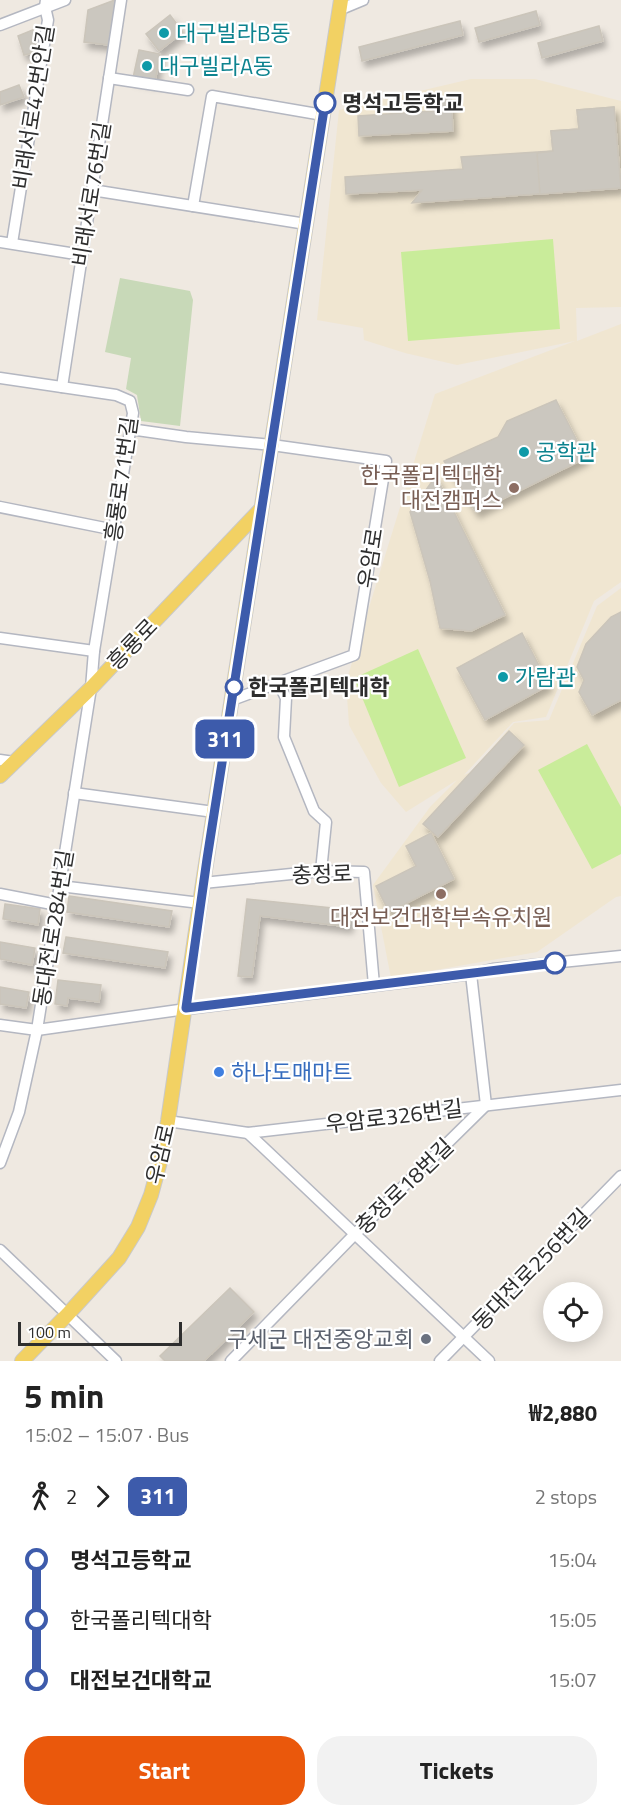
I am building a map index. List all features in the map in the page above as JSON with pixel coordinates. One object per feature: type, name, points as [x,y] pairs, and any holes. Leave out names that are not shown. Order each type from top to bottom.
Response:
[{"type":"main road","name":"우암로","points":[[22,1361],[119,1258],[138,1227],[151,1195],[161,1158],[340,5]]},
{"type":"main road","name":"흥룡로","points":[[0,776],[7,761],[91,688],[261,510]]},
{"type":"street","points":[[0,25],[45,3],[65,0]]},
{"type":"street","name":"비래서로76번길","points":[[62,387],[121,0]]},
{"type":"street","points":[[340,5],[363,0]]},
{"type":"street","name":"비래서로42번안길","points":[[12,243],[48,20],[45,3]]},
{"type":"street","points":[[109,78],[188,90]]},
{"type":"street","points":[[193,206],[212,96],[323,115]]},
{"type":"street","points":[[92,190],[306,224]]},
{"type":"street","points":[[0,242],[82,255]]},
{"type":"street","name":"흥룡로71번길","points":[[0,378],[116,395],[130,401],[133,413],[94,651],[91,688]]},
{"type":"street","name":"우암로","points":[[130,429],[386,461],[354,655],[232,700]]},
{"type":"street","points":[[0,507],[115,530]]},
{"type":"street","points":[[0,638],[94,651]]},
{"type":"street","points":[[278,682],[286,698],[284,737],[315,811],[326,822],[321,871]]},
{"type":"street","name":"동대전로284번길","points":[[0,1163],[19,1112],[37,1030],[91,688]]},
{"type":"street","points":[[74,793],[214,812]]},
{"type":"street","name":"충정로","points":[[203,883],[321,871],[364,872],[374,985]]},
{"type":"street","points":[[60,886],[200,903]]},
{"type":"street","points":[[0,894],[57,905]]},
{"type":"street","points":[[0,1025],[37,1030],[186,1008],[471,974],[493,969],[621,956]]},
{"type":"street","points":[[471,974],[486,1105]]},
{"type":"street","name":"우암로326번길","points":[[168,1121],[248,1133],[621,1090]]},
{"type":"street","name":"충정로18번길","points":[[231,1361],[486,1105]]},
{"type":"street","points":[[248,1133],[489,1361]]},
{"type":"street","name":"동대전로256번길","points":[[440,1361],[621,1176]]},
{"type":"street","points":[[0,1250],[116,1361]]},
{"type":"shaded area","points":[[471,79],[535,79],[621,101],[621,307],[576,308],[577,341],[621,324],[621,582],[594,601],[546,717],[513,722],[464,775],[471,772],[514,723],[549,720],[597,606],[621,588],[621,896],[616,897],[537,952],[391,978],[373,885],[430,807],[457,780],[406,812],[381,783],[349,725],[346,682],[435,394],[575,341],[457,365],[405,353],[364,340],[363,328],[317,320],[339,110]]},
{"type":"green space","points":[[553,239],[560,329],[408,341],[401,252]]},
{"type":"green space","points":[[120,278],[190,291],[193,300],[180,426],[141,421],[137,395],[126,389],[131,358],[105,352]]},
{"type":"green space","points":[[418,649],[466,758],[399,787],[354,678]]},
{"type":"green space","points":[[587,744],[621,807],[621,854],[592,869],[538,770]]},
{"type":"building","points":[[115,0],[109,45],[84,42],[88,10]]},
{"type":"building","points":[[536,11],[540,25],[479,42],[475,28]]},
{"type":"building","name":"대구빌라B동","points":[[170,15],[183,32],[159,51],[146,34]]},
{"type":"building","points":[[460,21],[463,35],[362,61],[359,47]]},
{"type":"building","points":[[45,25],[41,51],[24,55],[18,36]]},
{"type":"building","points":[[599,26],[603,41],[542,58],[538,43]]},
{"type":"building","name":"대구빌라A동","points":[[139,50],[160,54],[155,82],[133,78]]},
{"type":"building","points":[[19,85],[24,97],[0,105],[0,92]]},
{"type":"building","points":[[451,98],[453,131],[359,136],[358,116],[433,111],[433,99]]},
{"type":"building","points":[[614,107],[621,188],[412,203],[422,190],[346,194],[345,177],[463,169],[461,157],[553,151],[551,131],[579,129],[577,110]]},
{"type":"building","points":[[614,107],[621,188],[540,194],[537,153],[553,151],[551,131],[579,129],[577,110]]},
{"type":"building","name":"공학관","points":[[556,400],[586,458],[476,512],[444,461],[498,437],[507,421]]},
{"type":"building","points":[[436,476],[505,615],[471,631],[440,628],[430,581],[410,512]]},
{"type":"building","points":[[621,612],[621,700],[592,715],[579,692],[584,680],[577,667],[586,644],[611,617]]},
{"type":"building","name":"가람관","points":[[522,633],[549,685],[485,720],[457,668]]},
{"type":"building","points":[[509,731],[524,745],[438,837],[423,824]]},
{"type":"building","points":[[431,833],[454,879],[389,912],[376,886],[416,866],[406,846]]},
{"type":"building","points":[[69,896],[172,911],[169,927],[67,912]]},
{"type":"building","points":[[247,899],[351,910],[349,927],[260,916],[252,977],[238,976]]},
{"type":"building","points":[[5,904],[40,909],[38,925],[3,919]]},
{"type":"building","points":[[66,937],[168,952],[165,968],[63,953]]},
{"type":"building","points":[[0,942],[35,948],[32,965],[0,959]]},
{"type":"building","points":[[58,980],[101,985],[99,1002],[68,998],[67,1006],[55,1004]]},
{"type":"building","points":[[0,987],[29,992],[26,1008],[0,1004]]},
{"type":"building","points":[[230,1288],[254,1312],[204,1361],[165,1361],[160,1356]]},
{"type":"bus line","name":"311","points":[[325,103],[200,903],[186,1008],[555,963]]},
{"type":"place","name":"대구빌라B동","points":[[164,33]]},
{"type":"place","name":"대구빌라A동","points":[[147,66]]},
{"type":"place","name":"명석고등학교","points":[[325,103]]},
{"type":"place","name":"공학관","points":[[524,452]]},
{"type":"place","name":"한국폴리텍대학 대전캠퍼스","points":[[514,488]]},
{"type":"place","name":"가람관","points":[[503,677]]},
{"type":"place","name":"한국폴리텍대학","points":[[234,687]]},
{"type":"place","name":"대전보건대학부속유치원","points":[[441,894]]},
{"type":"place","name":"하나도매마트","points":[[219,1072]]},
{"type":"place","name":"구세군 대전중앙교회","points":[[426,1339]]}]
